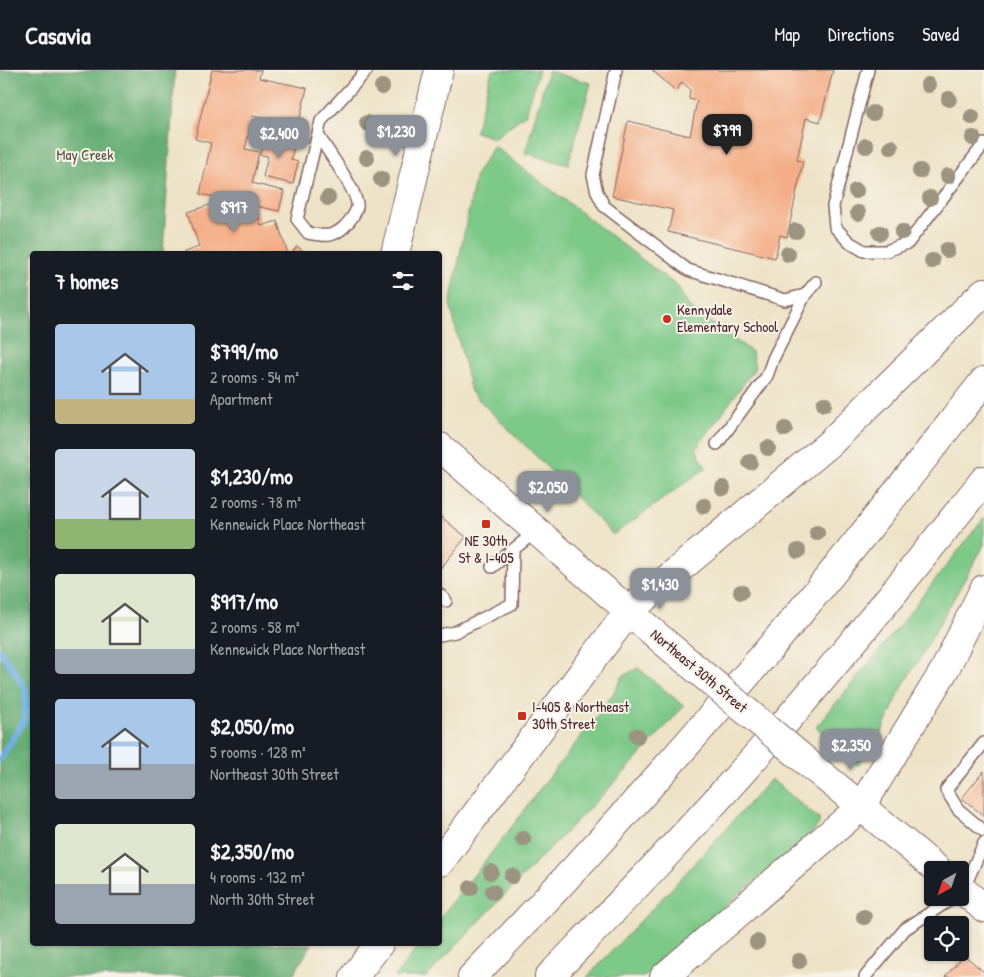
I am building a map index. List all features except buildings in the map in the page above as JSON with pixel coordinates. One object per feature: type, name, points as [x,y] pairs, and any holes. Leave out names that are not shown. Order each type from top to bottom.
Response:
[{"type":"main road","points":[[395,251],[439,70]]},
{"type":"main road","points":[[442,859],[628,611],[830,444],[984,292]]},
{"type":"main road","points":[[472,977],[665,770],[791,624],[984,381]]},
{"type":"main road","name":"Northeast 30th Street","points":[[442,449],[663,641],[927,861]]},
{"type":"main road","points":[[549,977],[762,750],[904,581],[984,480]]},
{"type":"main road","points":[[664,977],[861,807],[946,669],[984,589]]},
{"type":"main road","points":[[969,898],[984,908]]},
{"type":"main road","points":[[354,977],[377,946]]},
{"type":"lane","points":[[318,135],[354,191],[358,206],[351,220],[337,234],[324,236],[308,233],[298,219],[321,121],[367,70]]},
{"type":"lane","points":[[616,70],[593,176],[597,192],[604,206],[688,270],[785,300],[805,295]]},
{"type":"lane","points":[[868,70],[833,206],[836,227],[849,242],[864,251],[886,251],[908,243],[984,144]]},
{"type":"lane","points":[[717,444],[766,376],[805,295],[816,282]]},
{"type":"lane","points":[[492,567],[536,531]]},
{"type":"lane","points":[[442,635],[455,632],[512,604],[513,550]]},
{"type":"lane","points":[[984,743],[946,790],[958,809],[984,831]]},
{"type":"lane","points":[[969,872],[984,843]]},
{"type":"lane","points":[[865,977],[905,929],[939,906]]},
{"type":"green space","name":"May Creek","points":[[0,70],[175,70],[163,251],[30,251],[30,946],[311,946],[292,977],[0,977]]},
{"type":"green space","points":[[492,70],[539,70],[526,114],[494,138],[475,132]]},
{"type":"green space","points":[[548,71],[591,83],[568,165],[525,153]]},
{"type":"green space","points":[[494,146],[678,287],[689,307],[752,352],[755,368],[696,449],[706,468],[613,535],[471,392],[450,304],[476,174]]},
{"type":"green space","points":[[984,518],[984,545],[903,685],[882,731],[858,766],[816,727]]},
{"type":"green space","points":[[638,668],[684,706],[623,774],[426,977],[395,977],[418,946],[442,946],[442,915],[584,733],[613,694],[623,676]]},
{"type":"green space","points":[[771,779],[819,819],[819,824],[810,835],[644,977],[587,977],[671,889]]},
{"type":"waterway","name":"May Creek","points":[[0,651],[26,690],[25,719],[0,759]]},
{"type":"place","name":"Kennydale Elementary School","points":[[667,319]]},
{"type":"place","name":"NE 30th St & I-405","points":[[486,524]]},
{"type":"place","name":"I-405 & Northeast 30th Street","points":[[522,716]]}]
